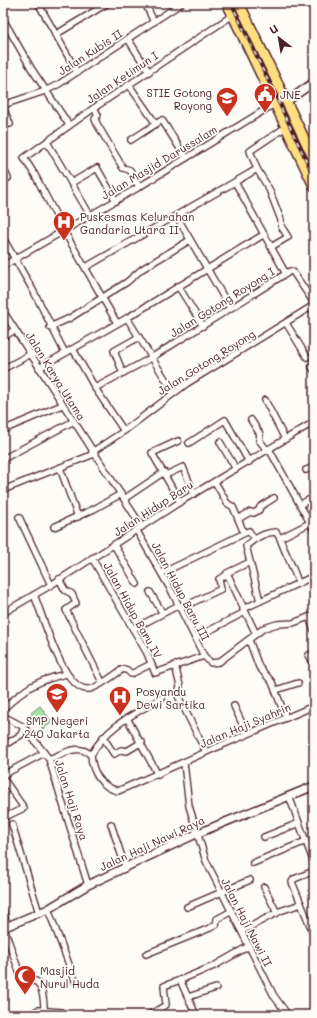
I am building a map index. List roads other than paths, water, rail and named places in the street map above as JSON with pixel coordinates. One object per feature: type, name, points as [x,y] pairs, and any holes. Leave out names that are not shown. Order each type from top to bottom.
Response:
[{"type":"main road","points":[[228,3],[314,186]]},
{"type":"main road","points":[[242,4],[285,100],[314,159]]},
{"type":"street","points":[[38,3],[55,35],[78,72]]},
{"type":"street","points":[[55,35],[108,3]]},
{"type":"street","points":[[145,3],[154,22]]},
{"type":"street","name":"Jalan Kubis II","points":[[4,106],[44,89],[78,72],[182,3]]},
{"type":"street","name":"Jalan Ketimun I","points":[[64,230],[35,175],[24,158],[69,125],[233,15]]},
{"type":"street","points":[[3,19],[44,89],[69,125]]},
{"type":"street","points":[[128,39],[149,72]]},
{"type":"street","points":[[285,100],[314,82]]},
{"type":"street","points":[[129,85],[156,124]]},
{"type":"street","points":[[3,96],[4,106],[10,124]]},
{"type":"street","name":"Jalan Masjid Darussalam","points":[[3,266],[116,201],[275,103],[285,100]]},
{"type":"street","points":[[94,108],[98,115],[95,119],[97,124],[123,168],[130,170],[139,187]]},
{"type":"street","points":[[130,140],[156,124],[164,121],[186,158]]},
{"type":"street","points":[[271,247],[288,237],[281,226],[281,220],[269,189],[257,169],[250,151],[286,128]]},
{"type":"street","points":[[47,142],[90,215]]},
{"type":"street","points":[[3,168],[8,178],[3,181]]},
{"type":"street","points":[[71,183],[97,168],[116,201]]},
{"type":"street","points":[[86,267],[177,217],[257,169]]},
{"type":"street","points":[[235,182],[263,235],[286,274]]},
{"type":"street","points":[[177,217],[230,308]]},
{"type":"street","points":[[64,230],[117,323]]},
{"type":"street","points":[[39,368],[127,318],[206,268],[263,235]]},
{"type":"street","points":[[3,238],[14,260],[34,292],[65,354]]},
{"type":"street","points":[[50,326],[70,318],[127,282],[142,269],[190,240]]},
{"type":"street","name":"Jalan Gotong Royong I","points":[[96,388],[151,358],[286,274],[293,272],[314,304]]},
{"type":"street","points":[[178,286],[203,326]]},
{"type":"street","name":"Jalan Gotong Royong","points":[[3,490],[60,468],[93,453],[174,393],[314,304]]},
{"type":"street","name":"Jalan Karya Utama","points":[[3,311],[72,422],[121,494]]},
{"type":"street","points":[[127,318],[174,393]]},
{"type":"street","points":[[286,323],[307,357]]},
{"type":"street","points":[[3,337],[15,330]]},
{"type":"street","points":[[124,373],[114,351],[139,337]]},
{"type":"street","points":[[73,349],[124,431]]},
{"type":"street","points":[[3,369],[30,354]]},
{"type":"street","points":[[265,400],[285,439]]},
{"type":"street","points":[[3,430],[62,405]]},
{"type":"street","points":[[189,443],[225,420],[249,462]]},
{"type":"street","points":[[251,420],[260,434],[259,440],[268,450],[301,504],[313,527],[280,538]]},
{"type":"street","points":[[3,459],[72,422]]},
{"type":"street","name":"Jalan Hidup Baru","points":[[3,612],[51,585],[180,502],[314,422]]},
{"type":"street","points":[[178,441],[152,453],[165,473],[180,502]]},
{"type":"street","points":[[220,442],[236,469]]},
{"type":"street","points":[[124,499],[165,473],[183,467],[194,494]]},
{"type":"street","points":[[306,470],[314,467]]},
{"type":"street","points":[[60,468],[78,517]]},
{"type":"street","points":[[215,482],[227,503],[233,507],[244,533]]},
{"type":"street","points":[[54,526],[78,517],[121,494]]},
{"type":"street","name":"Jalan Hidup Baru III","points":[[121,494],[180,606],[205,658]]},
{"type":"street","points":[[301,504],[314,497]]},
{"type":"street","points":[[238,518],[250,512],[254,513],[260,510],[260,507],[274,498]]},
{"type":"street","points":[[19,516],[51,585]]},
{"type":"street","points":[[162,573],[249,531],[254,539]]},
{"type":"street","points":[[260,601],[246,546],[254,539],[265,534],[275,532],[278,533],[287,557],[294,568],[298,583]]},
{"type":"street","points":[[114,545],[137,584]]},
{"type":"street","name":"Jalan Hidup Baru IV","points":[[92,558],[133,629],[155,673],[175,665]]},
{"type":"street","points":[[133,629],[162,612],[221,589],[219,579],[228,575],[229,571],[250,562]]},
{"type":"street","points":[[228,575],[256,634]]},
{"type":"street","points":[[195,638],[260,601],[314,576]]},
{"type":"street","points":[[59,579],[65,590],[72,595],[76,604],[66,610],[102,682]]},
{"type":"street","points":[[150,592],[162,612]]},
{"type":"street","points":[[34,595],[60,664],[66,674],[82,688],[91,689],[123,669],[131,674],[151,664]]},
{"type":"street","points":[[206,752],[178,696],[180,686],[175,665],[205,658],[214,663],[219,662],[256,634],[274,624],[293,623],[312,616],[314,630]]},
{"type":"street","points":[[249,640],[259,667],[268,676],[276,690],[286,718]]},
{"type":"street","points":[[309,655],[314,665]]},
{"type":"street","points":[[3,709],[24,690],[36,682],[66,674]]},
{"type":"street","points":[[276,690],[298,684]]},
{"type":"street","points":[[48,759],[80,749],[91,755],[103,737],[118,723],[162,698]]},
{"type":"street","points":[[234,706],[247,734]]},
{"type":"street","name":"Jalan Haji Syahrin","points":[[91,755],[92,766],[98,778],[117,791],[158,775],[206,752],[314,706]]},
{"type":"street","name":"Jalan Haji Raya","points":[[3,716],[24,727],[48,759],[88,885]]},
{"type":"street","points":[[127,718],[142,742],[158,775]]},
{"type":"street","points":[[3,746],[21,734],[24,727]]},
{"type":"street","points":[[103,737],[114,754],[121,750],[128,750],[142,742]]},
{"type":"street","points":[[3,818],[24,808],[3,777],[44,753]]},
{"type":"street","points":[[184,763],[189,806],[196,834]]},
{"type":"street","name":"Jalan Haji Nawi Raya","points":[[5,927],[48,909],[88,885],[125,866],[196,834],[314,786]]},
{"type":"street","points":[[289,796],[314,863]]},
{"type":"street","points":[[264,837],[299,822]]},
{"type":"street","points":[[12,824],[39,912]]},
{"type":"street","points":[[111,824],[125,866]]},
{"type":"street","name":"Jalan Haji Nawi II","points":[[196,834],[206,861],[274,996],[288,1015]]},
{"type":"street","points":[[253,863],[307,843],[314,844]]},
{"type":"street","points":[[314,871],[296,878],[292,882],[314,935]]},
{"type":"street","points":[[187,908],[250,880]]},
{"type":"street","points":[[264,887],[277,913]]},
{"type":"street","points":[[242,931],[277,913],[302,904]]},
{"type":"street","points":[[3,909],[5,927],[22,980],[25,982],[36,981],[39,984],[44,1000],[44,1010]]},
{"type":"street","points":[[48,909],[76,983]]},
{"type":"street","points":[[146,954],[216,925],[217,919],[232,911]]},
{"type":"street","points":[[149,1015],[166,1005],[164,986],[223,961],[249,946]]},
{"type":"street","points":[[180,980],[196,1015]]},
{"type":"street","points":[[188,997],[216,988]]},
{"type":"street","points":[[3,1013],[29,1015],[38,1010],[44,1010],[47,1012],[62,1012],[65,1015]]},
{"type":"railway","points":[[231,3],[314,177]]},
{"type":"place","name":"JNE","points":[[265,114]]},
{"type":"place","name":"STIE Gotong Royong","points":[[227,118]]},
{"type":"place","name":"Puskesmas Kelurahan Gandaria Utara II","points":[[64,242]]},
{"type":"place","name":"SMP Negeri 240 Jakarta","points":[[57,714]]},
{"type":"place","name":"Posyandu Dewi Sartika","points":[[120,716]]},
{"type":"place","name":"Masjid Nurul Huda","points":[[25,996]]}]
